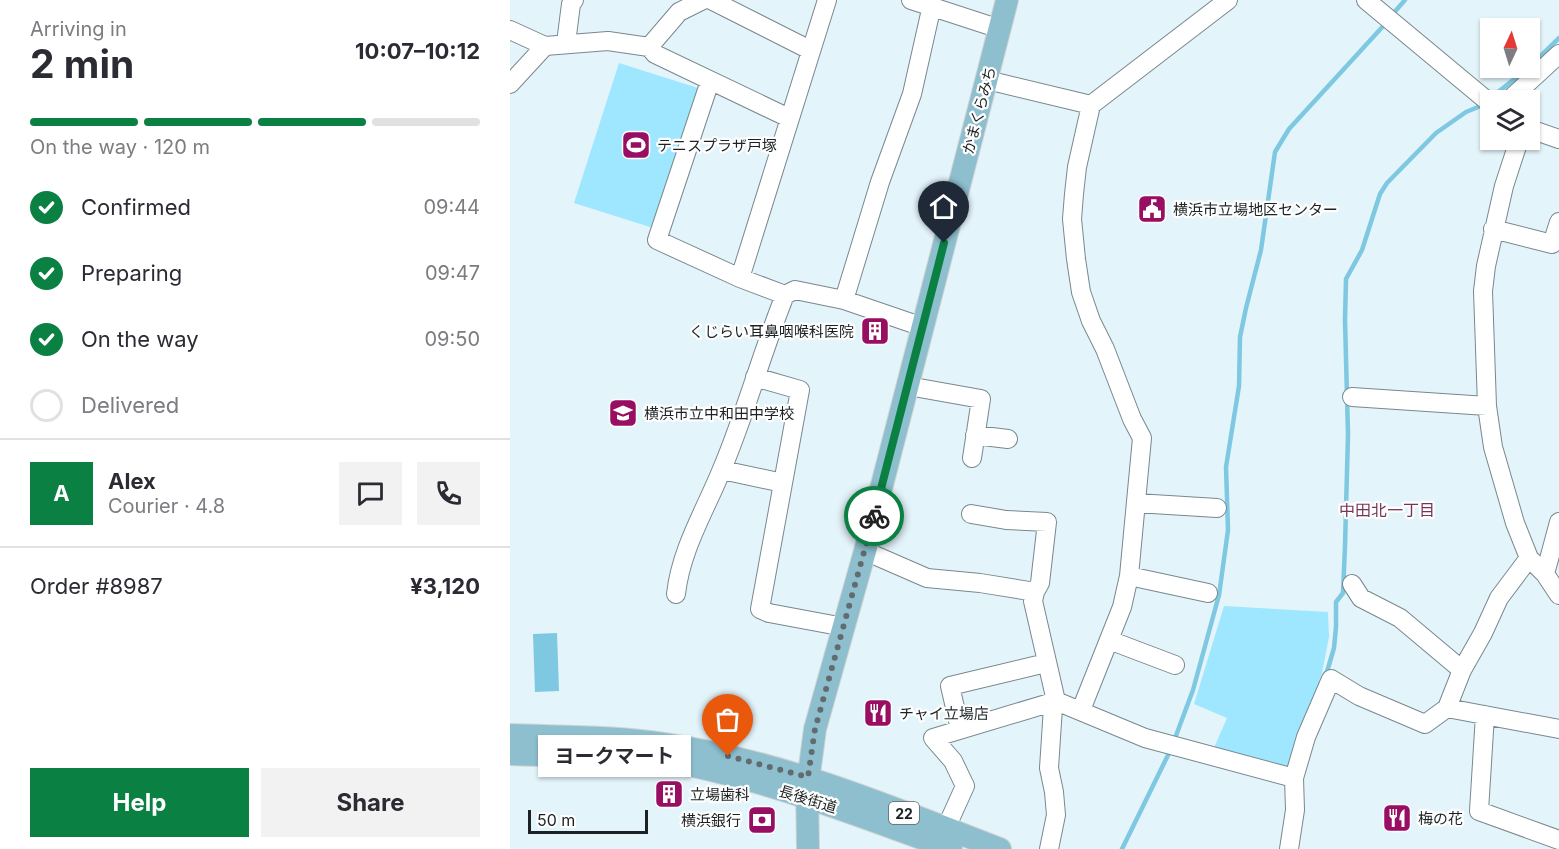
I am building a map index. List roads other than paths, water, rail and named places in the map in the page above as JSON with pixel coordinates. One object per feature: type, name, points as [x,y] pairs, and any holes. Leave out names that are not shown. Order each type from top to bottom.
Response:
[{"type":"main road","name":"かまくらみち","points":[[808,849],[807,787],[815,729],[865,551],[1007,0]]},
{"type":"main road","name":"長後街道","points":[[510,735],[664,743],[711,752],[948,839]]},
{"type":"main road","name":"長後街道","points":[[510,754],[612,758],[692,766],[807,787],[856,814],[948,839],[1000,849]]},
{"type":"street","points":[[566,43],[571,4],[574,0]]},
{"type":"street","points":[[649,47],[679,12],[702,0]]},
{"type":"street","points":[[711,0],[810,50]]},
{"type":"street","points":[[740,278],[827,0]]},
{"type":"street","points":[[911,0],[930,3],[1000,29]]},
{"type":"street","points":[[1081,710],[1122,607],[1129,576],[1142,438],[1091,321],[1081,292],[1072,219],[1077,167],[1091,105],[1228,0]]},
{"type":"street","points":[[1366,0],[1480,96]]},
{"type":"street","points":[[844,300],[880,182],[912,94],[930,14],[930,3]]},
{"type":"street","points":[[510,30],[538,42],[608,41],[649,47],[655,54],[789,118]]},
{"type":"street","points":[[510,84],[538,42]]},
{"type":"street","points":[[1520,90],[1559,54]]},
{"type":"street","points":[[987,80],[1091,105]]},
{"type":"street","points":[[710,81],[657,240],[740,278],[785,295]]},
{"type":"street","points":[[1540,132],[1559,139]]},
{"type":"street","points":[[1516,150],[1493,229],[1485,266],[1483,291],[1487,406],[1493,447],[1502,482],[1529,558],[1545,574],[1559,595]]},
{"type":"street","points":[[1493,229],[1552,244],[1559,222]]},
{"type":"street","points":[[675,594],[678,573],[693,533],[722,470],[785,295],[795,290],[844,300],[923,327]]},
{"type":"street","points":[[755,377],[800,390],[760,609],[769,613],[844,627]]},
{"type":"street","points":[[908,386],[981,399],[972,458]]},
{"type":"street","points":[[1352,397],[1487,406]]},
{"type":"street","points":[[975,435],[1008,439]]},
{"type":"street","points":[[722,470],[783,483]]},
{"type":"street","points":[[1136,503],[1217,508]]},
{"type":"street","points":[[971,514],[1006,520],[1047,522],[1040,583],[1033,601],[1056,701],[1053,707],[1049,768],[1056,815],[1049,849]]},
{"type":"street","points":[[1545,574],[1559,522]]},
{"type":"street","points":[[865,551],[927,578],[1035,592]]},
{"type":"street","points":[[1289,849],[1295,810],[1294,778],[1310,728],[1331,679],[1359,696],[1425,724],[1447,708],[1462,670],[1484,633],[1499,598],[1529,558]]},
{"type":"street","points":[[1129,576],[1208,593]]},
{"type":"street","points":[[1352,584],[1361,598],[1400,618],[1462,670]]},
{"type":"street","points":[[1109,640],[1175,665]]},
{"type":"street","points":[[960,729],[950,686],[1046,663]]},
{"type":"street","points":[[948,839],[965,786],[952,761],[933,738],[1056,701],[1145,738],[1294,778]]},
{"type":"street","points":[[1447,708],[1559,729]]},
{"type":"street","points":[[1485,715],[1479,811],[1559,840]]},
{"type":"waterway","points":[[1391,16],[1405,0]]},
{"type":"waterway","points":[[1174,741],[1193,690],[1219,595],[1228,530],[1226,467],[1239,386],[1240,337],[1261,250],[1275,152],[1289,129],[1386,23]]},
{"type":"waterway","points":[[1540,56],[1559,38]]},
{"type":"waterway","points":[[1501,90],[1516,78]]},
{"type":"waterway","points":[[1326,675],[1334,648],[1336,602],[1343,593],[1348,434],[1346,279],[1362,250],[1380,194],[1387,183],[1436,133],[1466,112],[1480,106]]},
{"type":"waterway","points":[[1122,849],[1171,749]]},
{"type":"place","name":"テニスプラザ戸塚","points":[[636,145]]},
{"type":"place","name":"横浜市立場地区センター","points":[[1152,209]]},
{"type":"place","name":"くじらい耳鼻咽喉科医院","points":[[875,331]]},
{"type":"place","name":"横浜市立中和田中学校","points":[[623,413]]},
{"type":"place","name":"チャイ立場店","points":[[878,713]]},
{"type":"place","name":"ヨークマート","points":[[728,756]]},
{"type":"place","name":"立場歯科","points":[[669,794]]},
{"type":"place","name":"梅の花","points":[[1397,818]]},
{"type":"place","name":"横浜銀行","points":[[762,820]]},
{"type":"district","name":"中田北一丁目","points":[[1387,510]]}]
